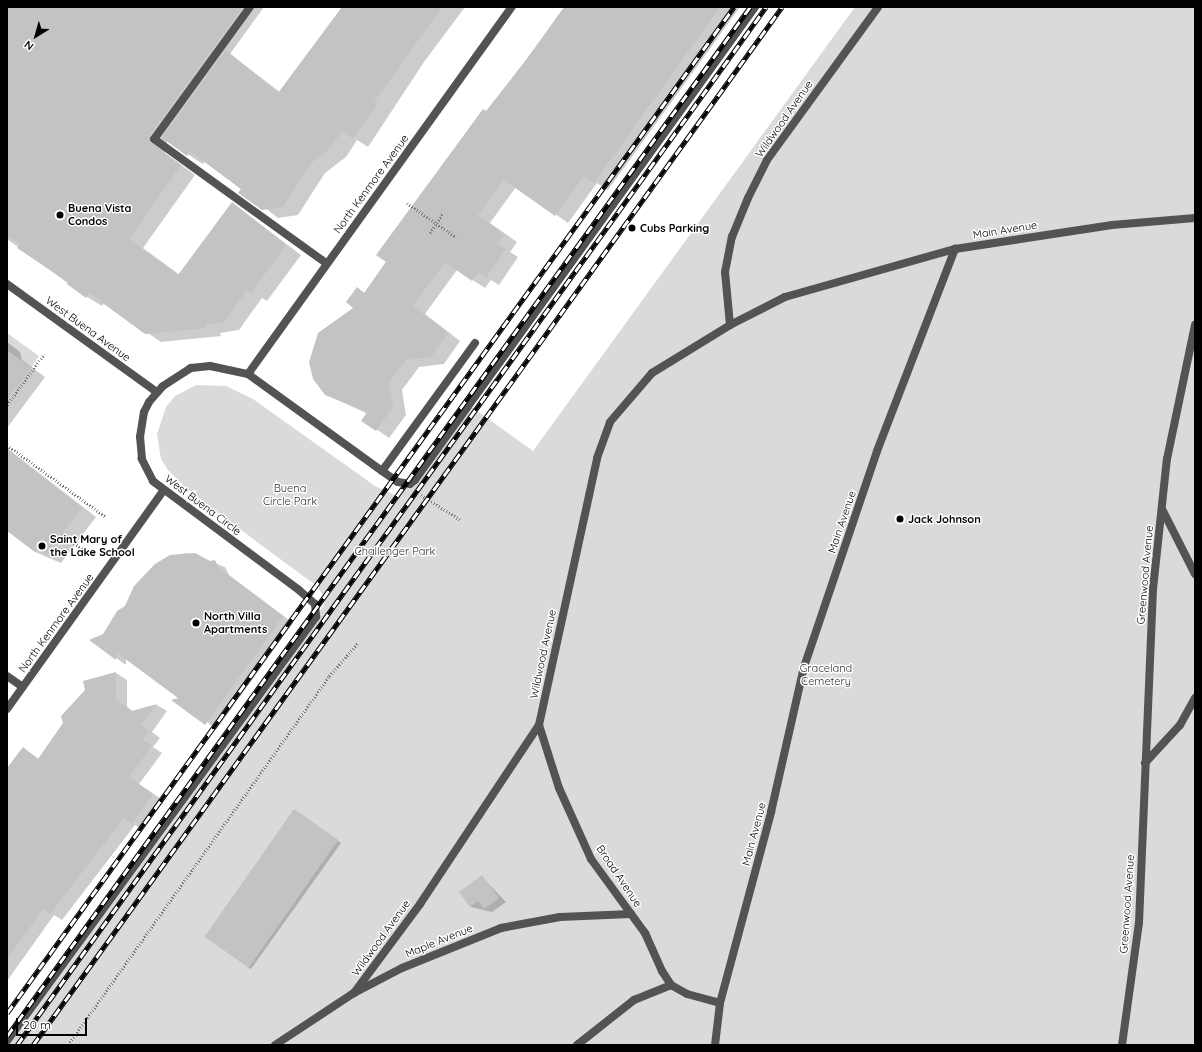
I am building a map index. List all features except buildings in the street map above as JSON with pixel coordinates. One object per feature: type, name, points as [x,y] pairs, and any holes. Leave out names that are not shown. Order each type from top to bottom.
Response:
[{"type":"street","points":[[250,7],[154,139],[327,264]]},
{"type":"street","name":"North Kenmore Avenue","points":[[248,374],[512,7]]},
{"type":"street","name":"West Buena Circle","points":[[7,1041],[316,617],[315,604],[299,590],[163,491],[145,469],[140,437],[144,412],[157,392],[177,374],[191,368],[210,366],[248,374],[382,471],[403,484],[414,480],[756,7]]},
{"type":"street","name":"Wildwood Avenue","points":[[730,325],[725,272],[732,237],[748,198],[767,160],[878,7]]},
{"type":"street","name":"Main Avenue","points":[[715,1045],[720,1003],[772,812],[804,667],[877,451],[955,248],[1112,225],[1195,218]]},
{"type":"street","name":"Wildwood Avenue","points":[[354,993],[420,904],[539,725],[597,458],[610,422],[652,373],[730,325],[785,297],[955,248]]},
{"type":"street","name":"West Buena Avenue","points":[[7,284],[157,392]]},
{"type":"street","name":"Greenwood Avenue","points":[[1122,1045],[1139,923],[1153,589],[1167,459],[1195,325]]},
{"type":"street","points":[[382,471],[475,343]]},
{"type":"street","name":"North Kenmore Avenue","points":[[7,709],[163,491]]},
{"type":"street","name":"Greenwood Avenue","points":[[1162,509],[1195,574]]},
{"type":"street","points":[[7,676],[23,687]]},
{"type":"street","points":[[1145,763],[1180,725],[1195,698]]},
{"type":"street","name":"Broad Avenue","points":[[539,725],[559,788],[591,859],[655,948],[671,985]]},
{"type":"street","name":"Maple Avenue","points":[[275,1045],[354,993],[402,968],[501,928],[560,917],[631,914]]},
{"type":"street","points":[[577,1045],[634,1000],[671,985],[686,994],[720,1003]]},
{"type":"path","points":[[407,203],[456,237]]},
{"type":"path","points":[[430,233],[443,213]]},
{"type":"path","points":[[7,405],[44,354]]},
{"type":"path","points":[[7,445],[106,517]]},
{"type":"path","points":[[419,494],[461,520]]},
{"type":"path","points":[[62,534],[83,549]]},
{"type":"path","points":[[68,1045],[329,676],[358,643]]},
{"type":"green space","name":"Graceland Cemetery","points":[[855,7],[1195,7],[1195,1045],[8,1045],[324,605],[325,599],[318,587],[191,493],[168,470],[161,459],[157,434],[166,407],[175,396],[196,385],[226,386],[253,399],[375,486],[397,496],[415,480],[469,405],[533,451]]},
{"type":"green space","points":[[7,333],[39,356],[31,368],[8,351]]},
{"type":"railway","points":[[7,1013],[734,7]]},
{"type":"railway","points":[[7,1036],[750,7]]},
{"type":"railway","points":[[17,1045],[766,7]]},
{"type":"railway","points":[[33,1045],[782,7]]},
{"type":"place","name":"Buena Vista Condos","points":[[60,215]]},
{"type":"place","name":"Cubs Parking","points":[[632,228]]},
{"type":"place","name":"Jack Johnson","points":[[900,519]]},
{"type":"place","name":"Saint Mary of the Lake School","points":[[42,546]]},
{"type":"place","name":"North Villa Apartments","points":[[196,623]]},
{"type":"park label","name":"Buena Circle Park","points":[[290,495]]},
{"type":"park label","name":"Challenger Park","points":[[395,551]]}]
